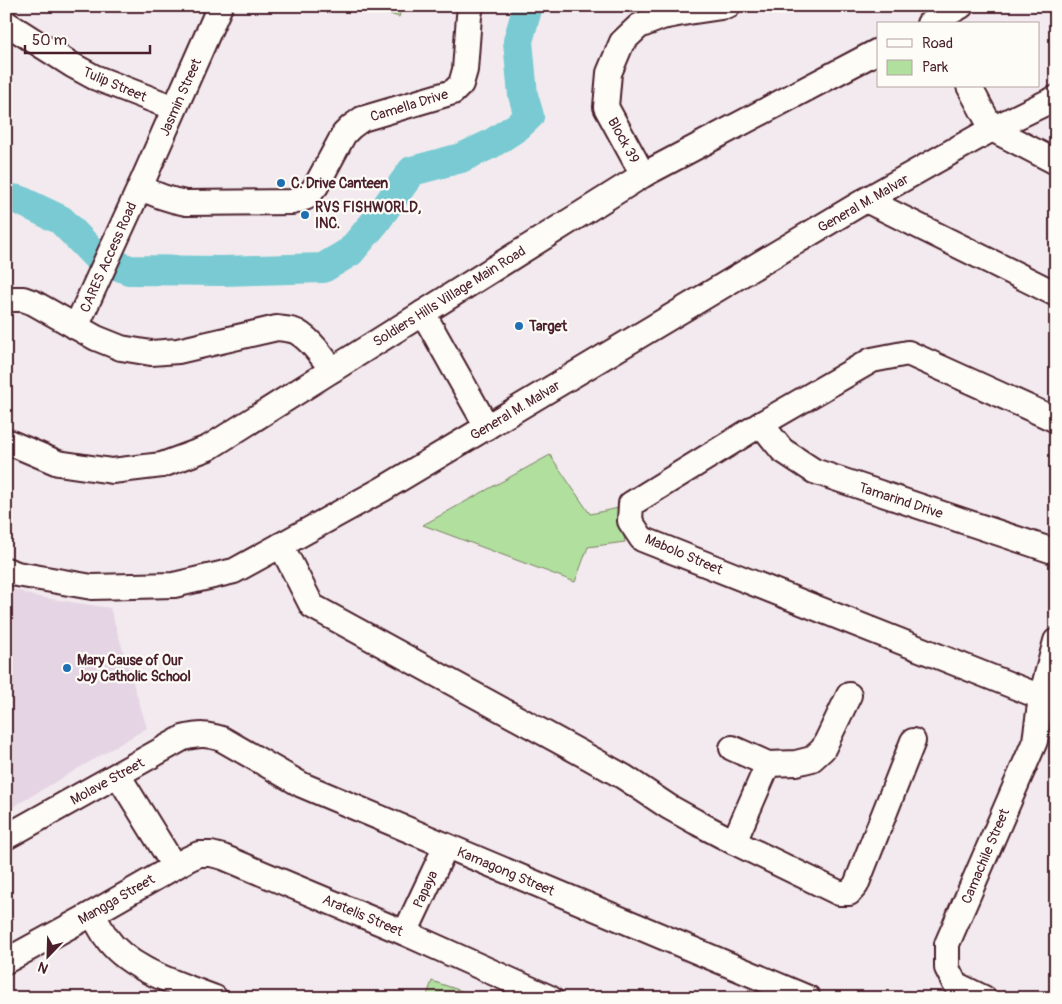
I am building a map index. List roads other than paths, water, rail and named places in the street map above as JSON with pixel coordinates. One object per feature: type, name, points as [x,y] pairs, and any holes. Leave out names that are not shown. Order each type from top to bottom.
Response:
[{"type":"street","name":"Jasmin Street","points":[[140,187],[220,6]]},
{"type":"street","name":"Camella Drive","points":[[140,187],[172,201],[186,203],[292,202],[307,197],[316,186],[344,134],[351,127],[362,119],[453,92],[461,84],[465,70],[471,6]]},
{"type":"street","name":"Block 39","points":[[644,175],[606,107],[609,73],[622,42],[639,26],[662,17],[728,6]]},
{"type":"street","points":[[931,19],[961,6]]},
{"type":"street","name":"Tulip Street","points":[[6,23],[72,65],[94,76],[174,108]]},
{"type":"street","name":"Soldiers Hills Village Main Road","points":[[6,441],[58,463],[112,470],[162,465],[208,448],[644,175],[877,52]]},
{"type":"street","points":[[970,88],[992,129],[1056,162]]},
{"type":"street","name":"General M. Malvar","points":[[6,570],[17,574],[92,586],[174,585],[234,571],[383,489],[866,200],[992,129],[1056,98]]},
{"type":"street","name":"CARES Access Road","points":[[76,327],[140,187]]},
{"type":"street","points":[[866,200],[1056,294]]},
{"type":"street","points":[[6,300],[23,299],[34,303],[96,338],[121,348],[151,353],[178,351],[277,328],[289,329],[297,332],[317,349],[332,370]]},
{"type":"street","points":[[423,312],[487,427]]},
{"type":"street","name":"Mabolo Street","points":[[1041,697],[642,539],[630,521],[631,504],[761,424],[872,360],[908,353],[1056,420]]},
{"type":"street","name":"Tamarind Drive","points":[[761,424],[782,450],[814,472],[1056,552]]},
{"type":"street","points":[[281,545],[312,606],[624,777],[669,807],[734,842],[839,893],[849,893],[856,885],[913,741]]},
{"type":"street","points":[[1041,697],[1056,641]]},
{"type":"street","points":[[732,748],[768,764],[796,763],[812,759],[823,749],[849,695]]},
{"type":"street","name":"Camachile Street","points":[[984,998],[955,984],[947,968],[947,944],[1035,741],[1041,697]]},
{"type":"street","name":"Molave Street","points":[[6,837],[183,738],[198,734],[209,734]]},
{"type":"street","name":"Kamagong Street","points":[[209,734],[222,739],[302,786],[808,998]]},
{"type":"street","points":[[734,842],[768,764]]},
{"type":"street","points":[[118,775],[174,866]]},
{"type":"street","name":"Papaya","points":[[405,933],[446,846]]},
{"type":"street","name":"Aratelis Street","points":[[174,866],[199,854],[223,857],[405,933],[550,998]]},
{"type":"street","name":"Mangga Street","points":[[6,961],[174,866]]},
{"type":"street","points":[[92,914],[106,938],[118,951],[135,964],[215,998]]},
{"type":"waterway","points":[[6,198],[19,200],[61,220],[97,257],[129,270],[223,271],[323,268],[350,252],[376,221],[412,171],[461,158],[491,144],[517,127],[529,116],[523,95],[518,41],[528,6]]},
{"type":"place","name":"C. Drive Canteen","points":[[281,183]]},
{"type":"place","name":"RVS FISHWORLD, INC.","points":[[305,215]]},
{"type":"place","name":"Target","points":[[519,326]]},
{"type":"place","name":"Mary Cause of Our Joy Catholic School","points":[[67,668]]}]
